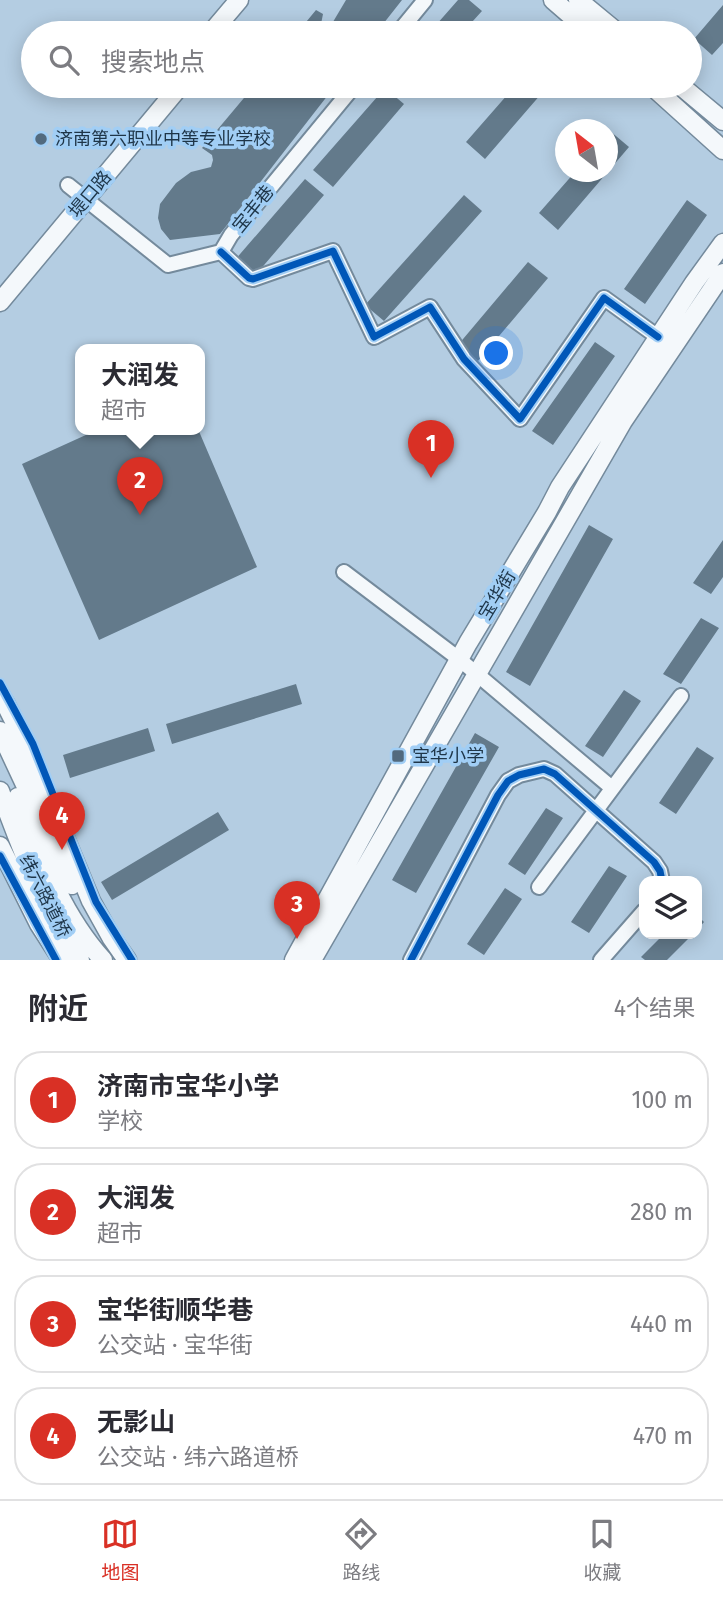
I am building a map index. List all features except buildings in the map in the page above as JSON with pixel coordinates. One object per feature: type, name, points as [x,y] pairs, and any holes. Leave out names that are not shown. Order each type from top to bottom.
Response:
[{"type":"main road","points":[[222,21],[239,0]]},
{"type":"main road","points":[[233,21],[251,0]]},
{"type":"main road","points":[[553,0],[578,21]]},
{"type":"main road","points":[[578,0],[603,21]]},
{"type":"main road","name":"堤口路","points":[[0,302],[158,98]]},
{"type":"main road","name":"堤口路","points":[[0,287],[169,98]]},
{"type":"main road","points":[[665,98],[723,150]]},
{"type":"main road","points":[[695,98],[723,121]]},
{"type":"main road","name":"宝华街","points":[[294,960],[458,659],[560,486],[723,243]]},
{"type":"main road","name":"宝华街","points":[[312,960],[623,421],[723,273]]},
{"type":"main road","points":[[0,695],[30,753],[90,901],[127,960]]},
{"type":"main road","points":[[0,731],[86,915],[116,960]]},
{"type":"main road","name":"纬六路道桥","points":[[0,757],[11,777],[39,852],[66,910],[103,960]]},
{"type":"main road","name":"纬六路道桥","points":[[0,790],[18,841],[49,911],[80,960]]},
{"type":"main road","points":[[0,828],[52,937],[69,960]]},
{"type":"main road","points":[[0,846],[38,924],[62,960]]},
{"type":"street","points":[[408,21],[425,0]]},
{"type":"street","name":"宝丰巷","points":[[221,252],[344,98]]},
{"type":"street","points":[[82,195],[168,265],[221,252],[253,279],[333,251],[374,337],[430,307],[464,359],[520,419],[604,298],[658,337]]},
{"type":"street","points":[[344,572],[458,659],[612,789]]},
{"type":"street","points":[[539,887],[681,696]]},
{"type":"street","points":[[411,960],[498,794],[508,781],[519,775],[544,769],[555,774],[654,862],[661,876]]},
{"type":"street","points":[[601,960],[639,917]]},
{"type":"cycle path","points":[[221,252],[253,279],[333,251],[374,337],[430,307],[464,359],[520,419],[604,298],[658,337]]},
{"type":"cycle path","points":[[0,683],[33,744],[96,902],[132,960]]},
{"type":"cycle path","points":[[411,960],[498,795],[508,781],[519,775],[544,769],[555,774],[654,862],[661,876]]},
{"type":"cycle path","points":[[0,856],[56,960]]},
{"type":"place","name":"济南第六职业中等专业学校","points":[[41,139]]},
{"type":"place","name":"济南市宝华小学","points":[[431,478]]},
{"type":"place","name":"大润发","points":[[140,515]]},
{"type":"place","name":"宝华小学","points":[[398,756]]},
{"type":"place","name":"无影山","points":[[62,850]]},
{"type":"place","name":"宝华街顺华巷","points":[[297,939]]}]
